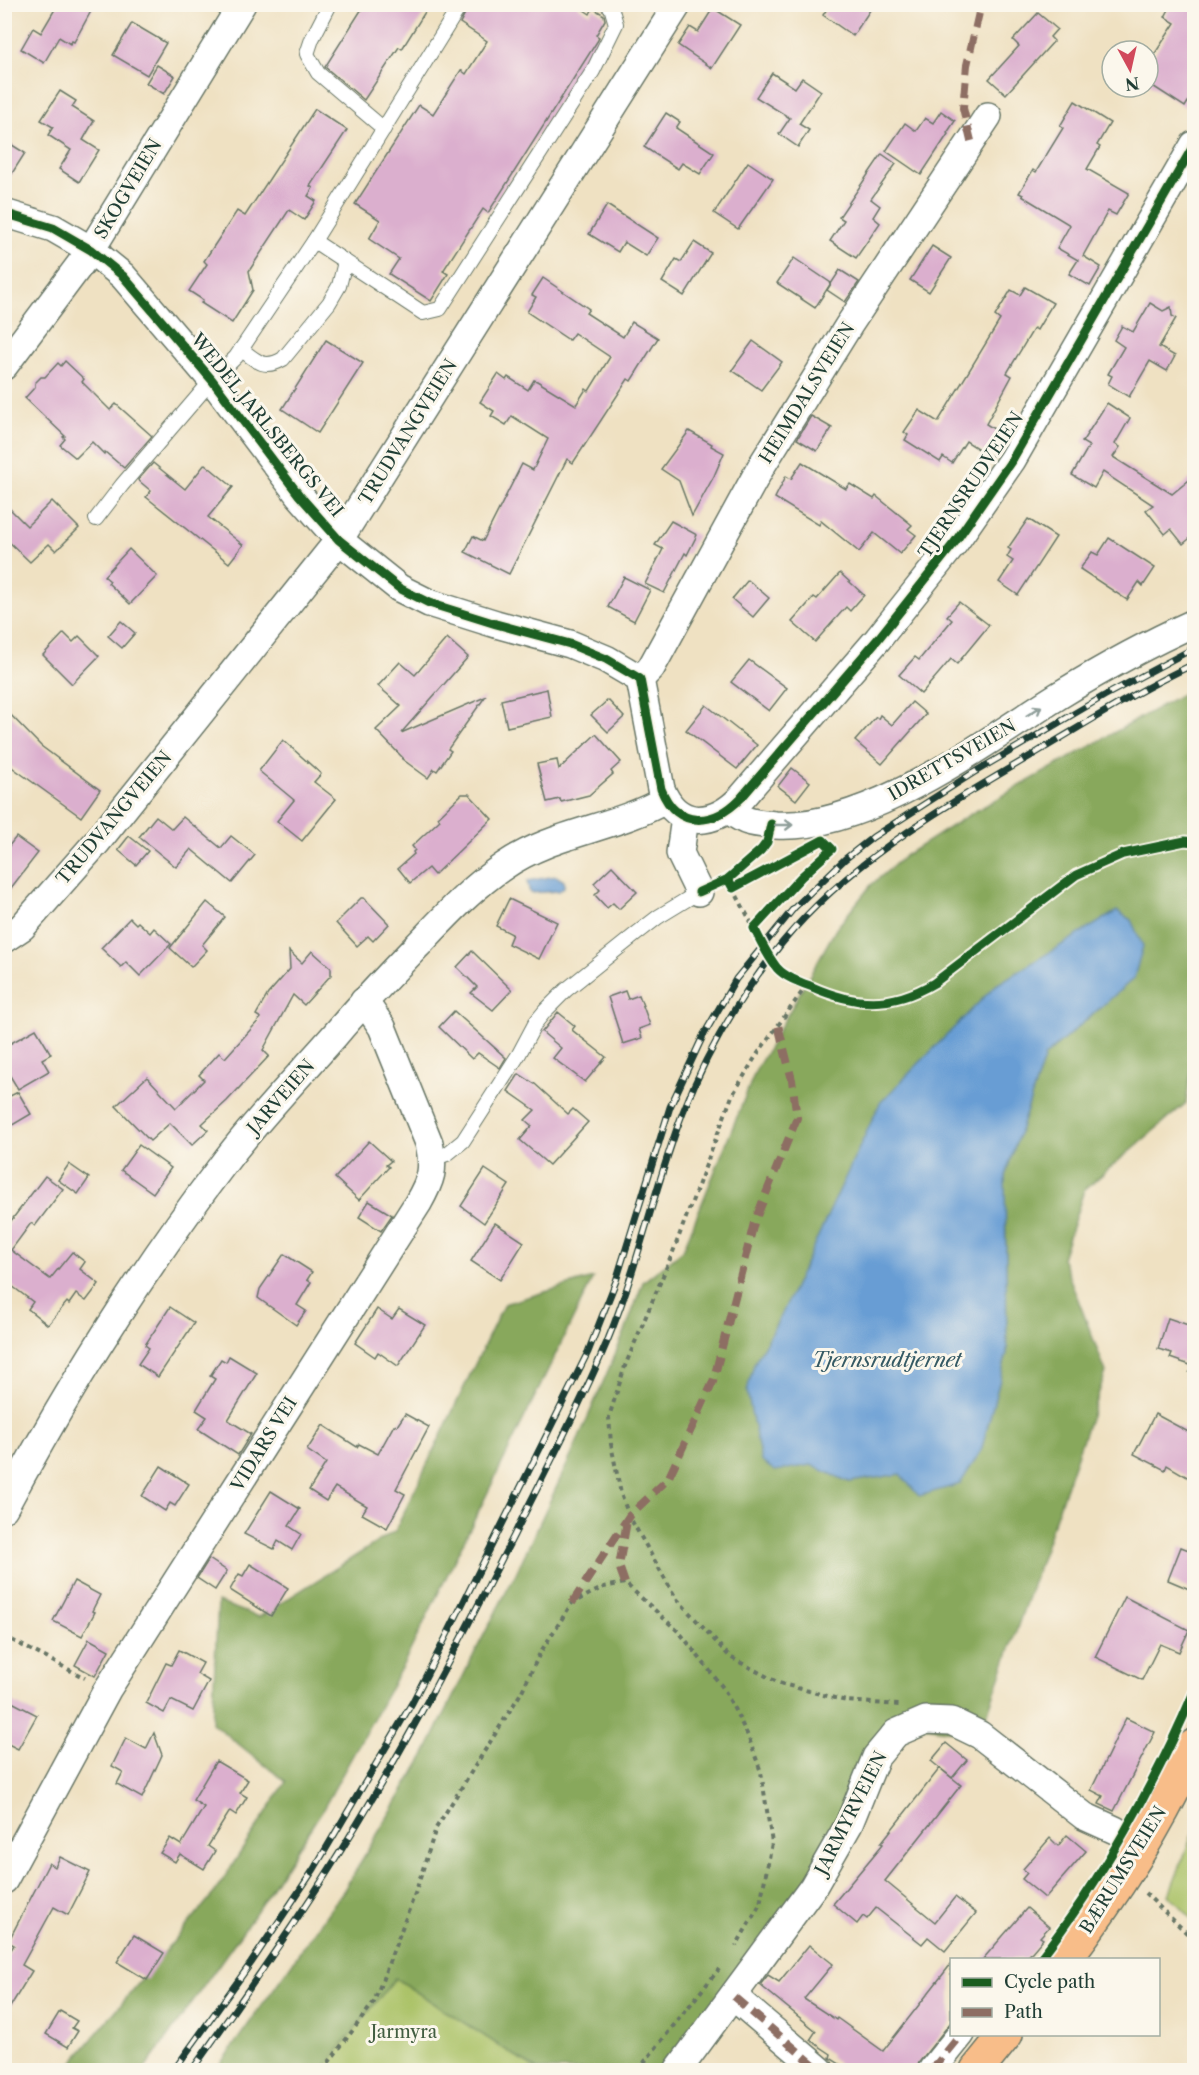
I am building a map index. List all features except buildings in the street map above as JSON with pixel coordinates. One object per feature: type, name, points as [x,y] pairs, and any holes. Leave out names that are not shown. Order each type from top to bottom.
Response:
[{"type":"main road","name":"BÆRUMSVEIEN","points":[[1065,1958],[1125,1874],[1157,1821],[1194,1746]]},
{"type":"main road","points":[[977,2070],[1004,2036]]},
{"type":"street","name":"SKOGVEIEN","points":[[4,366],[91,250],[242,4]]},
{"type":"street","name":"TRUDVANGVEIEN","points":[[4,939],[22,927],[97,842],[339,540],[678,4]]},
{"type":"street","name":"HEIMDALSVEIEN","points":[[640,679],[651,668],[762,465],[856,316],[988,116]]},
{"type":"street","name":"TJERNSRUDVEIEN","points":[[729,810],[878,639],[968,524],[1014,457],[1194,146]]},
{"type":"street","name":"WEDEL JARLSBERGS VEI","points":[[4,213],[53,228],[91,250],[123,276],[212,380],[299,495],[339,540],[399,588],[419,598],[496,624],[570,644],[606,659],[640,679]]},
{"type":"street","name":"IDRETTSVEIEN","points":[[729,810],[748,821],[794,825],[849,813],[890,797],[934,774],[1116,662],[1194,623]]},
{"type":"street","points":[[640,679],[661,789],[675,809],[680,854],[699,892]]},
{"type":"street","points":[[675,809],[711,818],[729,810]]},
{"type":"street","name":"JARVEIEN","points":[[7,1495],[93,1352],[160,1249],[226,1161],[364,1001],[457,904],[504,866],[546,843],[635,815],[675,809]]},
{"type":"street","points":[[364,1001],[382,1027],[429,1143],[433,1159]]},
{"type":"street","name":"VIDARS VEI","points":[[4,1880],[107,1690],[418,1203],[430,1180],[433,1159]]},
{"type":"street","name":"JARMYRVEIEN","points":[[678,2070],[813,1887],[849,1824],[876,1757],[896,1733],[926,1720],[951,1721],[980,1735],[1084,1816],[1115,1830]]},
{"type":"street","points":[[734,1997],[820,2070]]},
{"type":"street","points":[[932,2070],[960,2036]]},
{"type":"lane","points":[[330,4],[307,54],[318,73],[384,129]]},
{"type":"lane","points":[[96,519],[122,485],[241,349],[314,242],[461,4]]},
{"type":"lane","points":[[314,242],[423,313],[440,309],[593,71],[616,24],[611,8],[607,4]]},
{"type":"lane","points":[[241,349],[256,361],[265,364],[274,364],[283,359],[329,303],[339,286],[345,262]]},
{"type":"lane","points":[[433,1159],[447,1154],[463,1141],[545,1011],[566,990],[636,934],[658,917],[699,892]]},
{"type":"path","points":[[699,892],[728,879],[757,928]]},
{"type":"path","points":[[733,888],[743,883]]},
{"type":"path","points":[[806,985],[756,1056],[732,1096],[673,1252],[625,1366],[609,1417],[611,1444],[621,1494],[629,1515],[676,1598],[730,1657],[779,1683],[846,1701],[915,1706],[926,1720]]},
{"type":"path","points":[[1190,1371],[1194,1378]]},
{"type":"path","points":[[323,2070],[374,2002],[416,1891],[436,1828],[521,1693],[540,1653],[572,1603],[604,1587],[625,1583],[680,1633],[724,1689],[748,1736],[761,1772],[772,1843],[760,1904],[733,1952]]},
{"type":"path","points":[[4,1636],[107,1690]]},
{"type":"path","points":[[1153,1901],[1194,1940]]},
{"type":"path","points":[[638,2070],[725,1961]]},
{"type":"green space","points":[[1194,687],[1194,1053],[1186,1103],[1084,1190],[1062,1258],[1106,1372],[980,1735],[913,1725],[849,1824],[678,2070],[537,2070],[395,1978],[323,2070],[216,2070],[344,1890],[424,1756],[516,1573],[571,1456],[626,1329],[643,1282],[683,1250],[755,1072],[836,929],[871,885],[906,855],[969,815]],"holes":[[[1117,912],[1131,920],[1134,978],[1045,1056],[1005,1176],[1007,1353],[981,1451],[900,1474],[849,1482],[811,1465],[754,1364],[781,1316],[996,985]]]},
{"type":"green space","points":[[593,1278],[404,1663],[323,1809],[250,1921],[144,2070],[66,2070],[215,1892],[286,1782],[212,1723],[218,1602],[259,1617],[395,1531],[504,1304]]},
{"type":"green space","points":[[1194,1830],[1194,1921],[1169,1895]]},
{"type":"green space","name":"Jarmyra","points":[[395,1978],[537,2070],[323,2070]]},
{"type":"water","points":[[556,876],[564,881],[564,887],[559,891],[530,893],[527,881]]},
{"type":"water","name":"Tjernsrudtjernet","points":[[1117,911],[1131,920],[1143,946],[1134,978],[1045,1056],[1005,1176],[1007,1353],[981,1451],[960,1484],[919,1496],[900,1474],[849,1482],[811,1465],[775,1471],[761,1461],[747,1391],[754,1364],[781,1316],[880,1103],[996,985]]},
{"type":"railway","points":[[174,2070],[251,1963],[314,1869],[412,1703],[445,1639],[588,1352],[616,1281],[670,1107],[703,1036],[736,979],[794,908],[845,859],[873,837],[973,773],[1104,696],[1194,648]]},
{"type":"railway","points":[[192,2070],[278,1947],[353,1830],[425,1705],[492,1578],[569,1425],[613,1328],[662,1173],[692,1089],[714,1045],[753,982],[782,943],[809,913],[838,885],[902,836],[969,792],[1096,717],[1194,664]]},
{"type":"marked path","points":[[971,141],[963,108],[967,65],[981,4]]},
{"type":"marked path","points":[[572,1603],[629,1516],[668,1479],[713,1382],[754,1223],[797,1118],[792,1080],[778,1025]]},
{"type":"marked path","points":[[625,1583],[619,1566],[627,1521]]},
{"type":"marked path","points":[[734,1997],[820,2070]]},
{"type":"marked path","points":[[932,2070],[959,2036]]},
{"type":"cycle path","points":[[4,213],[53,228],[91,250],[123,276],[212,380],[299,495],[339,540],[399,588],[429,603],[570,644],[606,659],[640,679],[661,789],[676,812],[697,819],[719,814],[741,798],[878,639],[955,542],[1012,460],[1194,145]]},
{"type":"cycle path","points":[[699,892],[728,879],[761,850],[767,842],[771,824]]},
{"type":"cycle path","points":[[728,879],[733,888],[823,840],[832,849],[801,877],[754,928],[774,964],[788,977],[842,998],[857,1001],[887,1001],[934,983],[1076,875],[1123,854],[1185,841],[1194,842]]},
{"type":"cycle path","points":[[1041,1958],[1084,1898],[1125,1831],[1162,1762],[1194,1692]]}]
